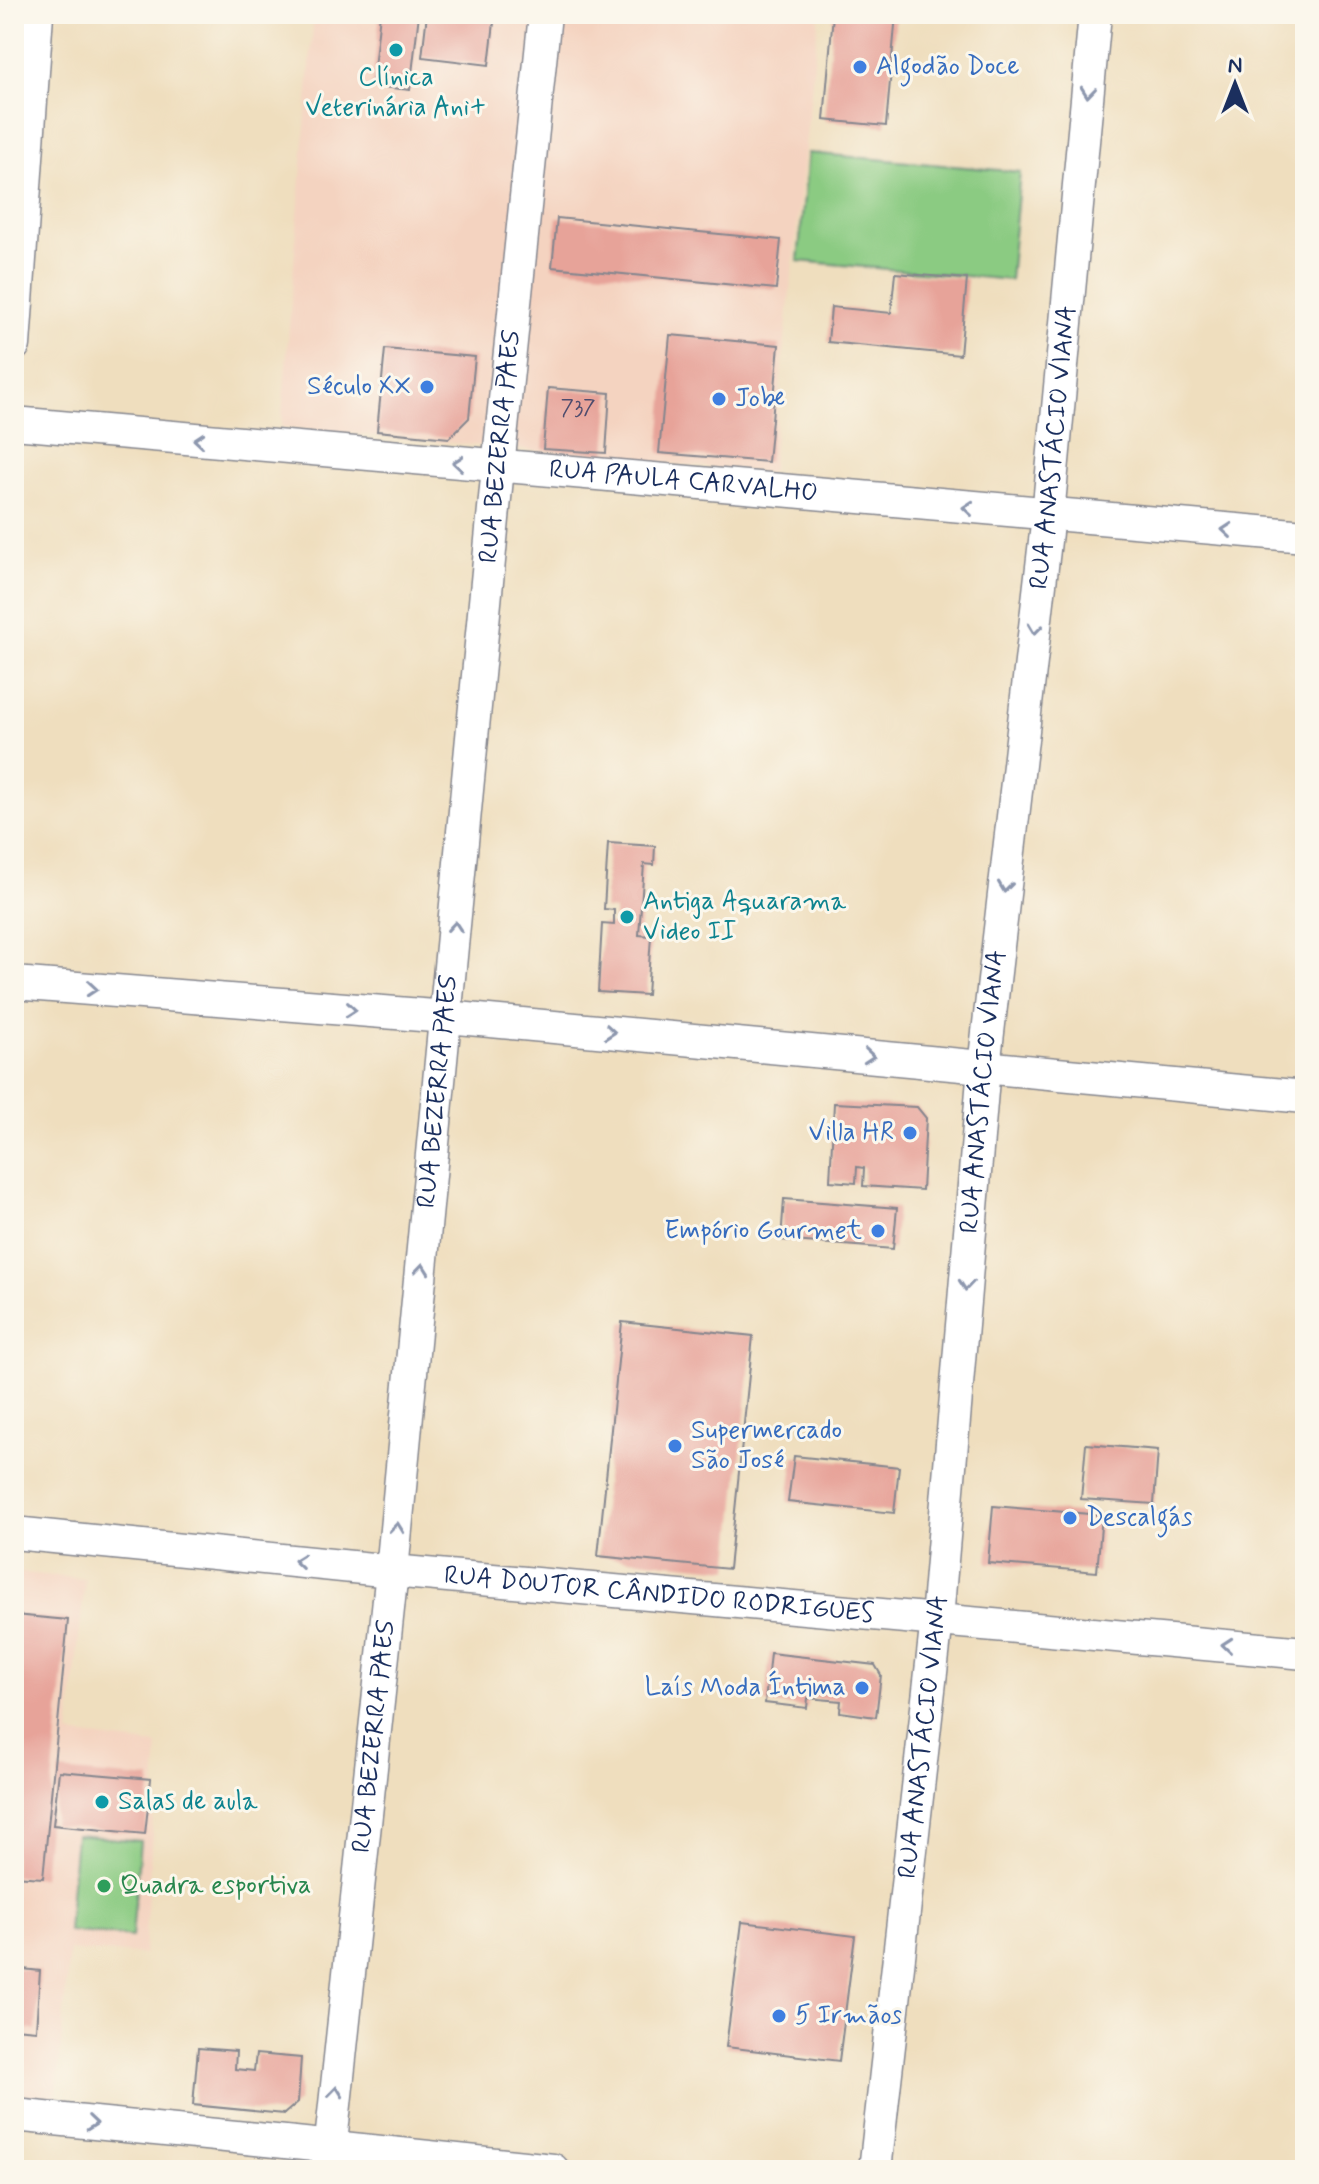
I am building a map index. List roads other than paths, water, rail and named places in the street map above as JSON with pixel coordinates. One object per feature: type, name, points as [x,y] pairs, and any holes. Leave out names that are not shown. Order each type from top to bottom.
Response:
[{"type":"street","points":[[14,345],[37,14]]},
{"type":"street","name":"RUA BEZERRA PAES","points":[[329,2157],[392,1571],[498,467],[545,14]]},
{"type":"street","name":"RUA ANASTÁCIO VIANA","points":[[875,2170],[937,1619],[984,1067],[1048,515],[1095,14]]},
{"type":"street","name":"RUA PAULA CARVALHO","points":[[14,423],[1305,536]]},
{"type":"street","points":[[14,983],[447,1017],[1305,1097]]},
{"type":"street","name":"RUA DOUTOR CÂNDIDO RODRIGUES","points":[[14,1533],[392,1571],[1305,1653]]},
{"type":"street","points":[[14,2115],[165,2131],[329,2157],[553,2170]]},
{"type":"place","name":"Clínica Veterinária Ani+","points":[[396,50]]},
{"type":"place","name":"Algodão Doce","points":[[860,67]]},
{"type":"place","name":"Século XX","points":[[427,387]]},
{"type":"place","name":"Jobe","points":[[719,399]]},
{"type":"place","name":"Antiga Aquarama Video II","points":[[627,917]]},
{"type":"place","name":"Villa HR","points":[[910,1133]]},
{"type":"place","name":"Empório Gourmet","points":[[878,1231]]},
{"type":"place","name":"Supermercado São José","points":[[675,1446]]},
{"type":"place","name":"Descalgás","points":[[1070,1518]]},
{"type":"place","name":"Laís Moda Íntima","points":[[862,1688]]},
{"type":"place","name":"Salas de aula","points":[[102,1802]]},
{"type":"place","name":"Quadra esportiva","points":[[104,1886]]},
{"type":"place","name":"5 Irmãos","points":[[779,2016]]}]
